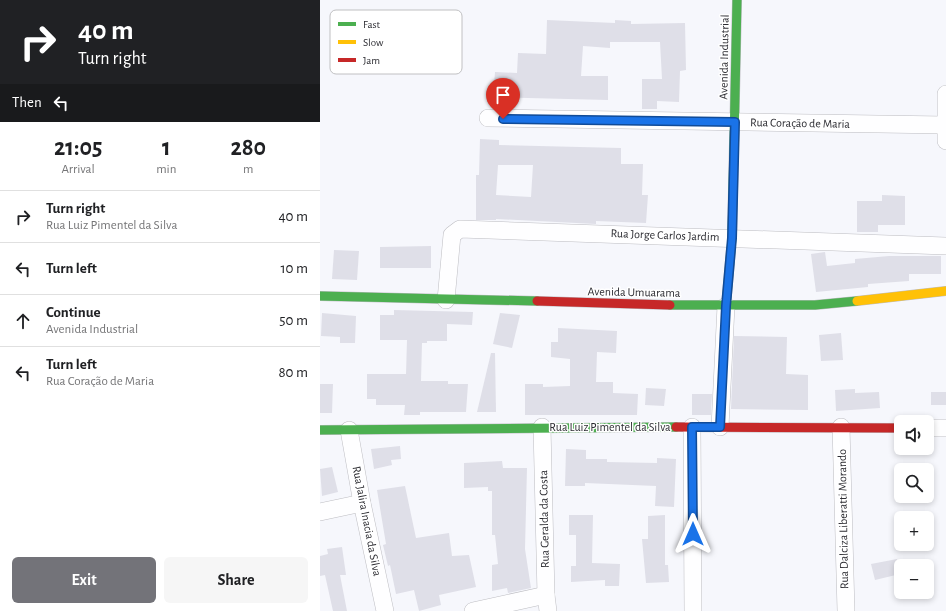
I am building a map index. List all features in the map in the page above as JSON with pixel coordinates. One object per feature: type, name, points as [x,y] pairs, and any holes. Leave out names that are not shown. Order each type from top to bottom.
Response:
[{"type":"street","name":"Avenida Industrial","points":[[726,306],[732,238],[737,0]]},
{"type":"street","points":[[945,133],[946,94]]},
{"type":"street","name":"Rua Coração de Maria","points":[[488,118],[735,122],[945,133]]},
{"type":"street","name":"Rua Jorge Carlos Jardim","points":[[446,300],[452,236],[460,229],[946,246]]},
{"type":"street","name":"Avenida Umuarama","points":[[320,296],[726,306],[815,305],[946,291]]},
{"type":"street","points":[[720,427],[726,306]]},
{"type":"street","name":"Rua Luiz Pimentel da Silva","points":[[320,430],[542,427],[894,428]]},
{"type":"street","name":"Rua Geralda da Costa","points":[[542,427],[547,603]]},
{"type":"street","points":[[692,427],[693,611]]},
{"type":"street","name":"Rua Dalciza Liberatti Morando","points":[[841,427],[846,611]]},
{"type":"street","points":[[934,428],[946,428]]},
{"type":"street","name":"Rua Jalira Inacia da Silva","points":[[350,430],[362,503],[385,611]]},
{"type":"street","points":[[320,512],[362,503]]},
{"type":"street","points":[[473,611],[547,603]]},
{"type":"building","points":[[547,20],[615,23],[615,20],[631,21],[631,24],[685,23],[686,70],[680,71],[679,102],[657,101],[657,109],[642,109],[642,79],[662,79],[660,42],[610,42],[610,48],[583,46],[581,76],[608,76],[608,100],[493,97],[495,72],[517,73],[518,53],[546,54]]},
{"type":"building","points":[[480,139],[499,140],[499,145],[621,148],[621,164],[643,164],[642,195],[648,195],[646,223],[596,221],[596,224],[496,219],[476,220],[476,175],[479,175]],"holes":[[[498,165],[533,165],[531,197],[496,195]]]},
{"type":"building","points":[[882,195],[905,196],[905,225],[878,225],[878,232],[857,232],[857,201],[882,201]]},
{"type":"building","points":[[431,246],[431,268],[380,268],[380,247]]},
{"type":"building","points":[[334,250],[359,251],[357,280],[332,279]]},
{"type":"building","points":[[825,252],[827,266],[855,263],[855,259],[889,256],[941,256],[941,274],[909,274],[909,281],[868,284],[868,287],[816,292],[811,254]]},
{"type":"building","points":[[394,310],[473,312],[472,325],[447,324],[447,341],[427,341],[427,343],[422,343],[421,381],[448,381],[448,384],[468,384],[466,412],[420,412],[420,415],[404,415],[405,405],[376,405],[376,399],[367,399],[367,374],[406,374],[407,340],[380,340],[380,315],[394,315]]},
{"type":"building","points":[[322,313],[356,316],[355,343],[340,343],[340,337],[321,336]]},
{"type":"building","points":[[500,313],[520,315],[512,348],[493,344]]},
{"type":"building","points":[[558,328],[617,331],[616,353],[597,352],[596,382],[613,382],[613,393],[638,394],[637,415],[525,415],[525,384],[543,384],[543,387],[570,386],[570,359],[551,357],[551,342],[558,342]]},
{"type":"building","points":[[841,333],[843,360],[821,361],[819,335]]},
{"type":"building","points":[[734,336],[787,337],[786,374],[808,375],[808,410],[731,409]]},
{"type":"building","points":[[491,353],[495,353],[496,412],[477,412]]},
{"type":"building","points":[[320,384],[333,384],[332,413],[320,413]]},
{"type":"building","points":[[646,388],[666,389],[664,406],[645,405]]},
{"type":"building","points":[[855,389],[855,393],[879,392],[880,408],[836,411],[835,390]]},
{"type":"building","points":[[931,392],[946,392],[946,405],[931,405]]},
{"type":"building","points":[[692,394],[712,394],[711,415],[692,415]]},
{"type":"building","points":[[400,446],[401,459],[391,460],[392,465],[374,469],[371,449]]},
{"type":"building","points":[[566,449],[586,450],[586,459],[607,459],[607,462],[657,463],[657,458],[676,459],[674,507],[655,506],[656,486],[585,483],[585,486],[565,486]]},
{"type":"building","points":[[502,461],[503,468],[527,468],[525,549],[531,588],[508,593],[507,588],[492,591],[492,565],[498,564],[495,535],[492,535],[492,491],[488,491],[488,487],[464,488],[464,463]]},
{"type":"building","points":[[332,467],[338,492],[322,496],[320,469]]},
{"type":"building","points":[[405,486],[416,538],[449,533],[452,556],[469,555],[476,587],[439,595],[441,605],[419,611],[414,590],[396,594],[390,565],[388,566],[383,545],[386,544],[377,490]]},
{"type":"building","points":[[569,515],[593,515],[592,563],[620,564],[619,586],[605,586],[605,580],[571,582],[571,566],[576,566],[576,535],[569,535]]},
{"type":"building","points":[[665,515],[665,565],[668,565],[669,582],[646,583],[642,539],[648,539],[648,516]]},
{"type":"building","points":[[342,547],[346,575],[340,575],[347,611],[333,611],[325,575],[320,576],[320,556],[328,554],[327,549]]},
{"type":"building","points":[[894,560],[894,575],[875,580],[871,564]]},
{"type":"traffic: fast","points":[[726,306],[732,238],[737,0]]},
{"type":"traffic: fast","points":[[320,296],[537,301]]},
{"type":"traffic: fast","points":[[670,305],[815,305],[857,301]]},
{"type":"traffic: fast","points":[[320,430],[676,427]]},
{"type":"traffic: slow","points":[[857,301],[946,291]]},
{"type":"traffic: jam","points":[[537,301],[670,305]]},
{"type":"traffic: jam","points":[[676,427],[894,428]]},
{"type":"route","points":[[503,119],[735,122],[732,238],[726,306],[720,427],[692,427],[693,534]]}]
